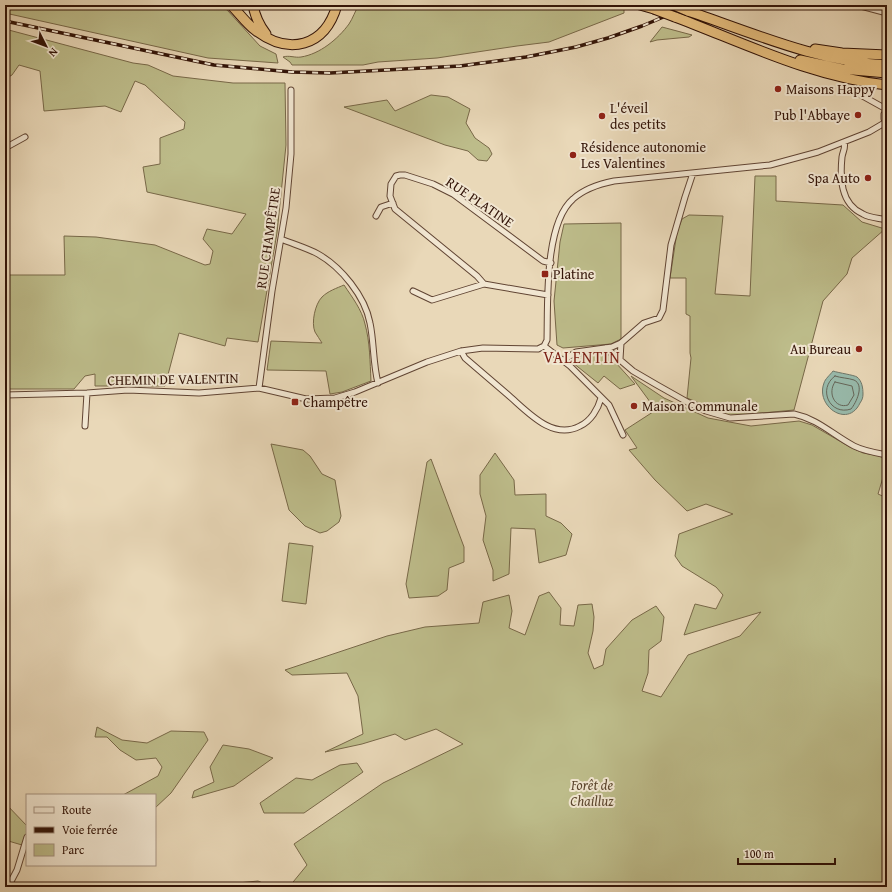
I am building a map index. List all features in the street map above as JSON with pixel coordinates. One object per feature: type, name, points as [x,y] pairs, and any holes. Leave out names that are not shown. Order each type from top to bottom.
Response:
[{"type":"highway","points":[[231,5],[254,29],[269,39],[289,46],[300,45],[314,40],[324,32],[331,21],[337,5]]},
{"type":"highway","points":[[253,5],[259,25],[269,39]]},
{"type":"highway","points":[[640,5],[815,71],[853,80],[887,85]]},
{"type":"highway","points":[[674,5],[777,42],[830,58],[887,65]]},
{"type":"highway","points":[[724,36],[809,62],[854,71],[887,73]]},
{"type":"highway","points":[[777,42],[830,51],[887,55]]},
{"type":"street","points":[[857,5],[887,13]]},
{"type":"street","name":"RUE CHAMPÊTRE","points":[[259,388],[272,291],[282,239],[286,208],[291,154],[291,90]]},
{"type":"street","points":[[623,435],[609,405],[564,360],[544,346],[548,340],[548,295],[551,263],[556,229],[561,214],[572,200],[582,192],[614,180],[770,165],[818,152],[869,132],[886,122],[884,114],[886,109],[859,94]]},
{"type":"street","points":[[5,148],[25,137]]},
{"type":"street","points":[[844,142],[845,145],[842,156],[842,182],[846,199],[853,208],[864,215],[887,220]]},
{"type":"street","points":[[564,360],[576,352],[606,348],[621,342],[644,323],[659,318],[662,314],[671,245],[694,173]]},
{"type":"street","name":"RUE PLATINE","points":[[393,204],[390,196],[391,184],[396,176],[405,175],[433,184],[453,194],[543,261],[551,263]]},
{"type":"street","points":[[376,216],[381,207],[393,204],[395,209],[477,276],[484,284]]},
{"type":"street","points":[[282,239],[318,254],[345,276],[357,291],[370,321],[378,383]]},
{"type":"street","points":[[413,291],[432,300],[484,284],[548,295]]},
{"type":"street","points":[[620,359],[621,342]]},
{"type":"street","name":"CHEMIN DE VALENTIN","points":[[5,395],[87,393],[128,390],[200,393],[259,388],[310,400],[340,397],[427,362],[461,351],[483,348],[538,349],[544,346]]},
{"type":"street","points":[[606,348],[634,370],[657,385],[706,411],[730,418],[794,414],[813,419],[854,446],[867,451],[887,455]]},
{"type":"street","points":[[461,351],[465,358],[539,421],[555,430],[573,430],[584,424],[594,414],[602,398]]},
{"type":"street","points":[[85,426],[87,393]]},
{"type":"street","points":[[8,887],[17,870],[26,840]]},
{"type":"green space","points":[[5,5],[221,5],[260,46],[276,54],[278,63],[208,58],[5,13]]},
{"type":"green space","points":[[359,5],[609,5],[624,9],[624,13],[549,42],[437,58],[378,62],[363,65],[292,65],[283,57],[299,57],[308,55],[315,53],[328,45],[340,35],[349,24]]},
{"type":"green space","points":[[662,27],[692,35],[689,37],[650,42]]},
{"type":"green space","points":[[5,29],[133,63],[148,65],[173,76],[233,83],[285,83],[286,145],[277,233],[258,342],[227,338],[225,346],[179,333],[165,386],[95,386],[95,374],[85,376],[74,389],[5,389],[5,275],[65,275],[64,236],[96,237],[155,245],[205,265],[210,264],[213,251],[203,239],[207,229],[232,234],[246,214],[147,192],[143,167],[160,164],[160,138],[184,129],[185,122],[145,85],[135,81],[121,112],[105,106],[44,111],[40,71],[19,65],[12,75],[5,79]]},
{"type":"green space","points":[[431,95],[448,97],[470,109],[466,123],[475,138],[489,148],[492,154],[487,161],[478,160],[468,151],[445,145],[344,107],[387,100],[395,111]]},
{"type":"green space","points":[[755,176],[776,176],[776,201],[843,205],[862,222],[885,229],[852,258],[847,274],[823,301],[794,410],[730,416],[687,398],[691,358],[690,316],[686,314],[686,278],[670,278],[677,232],[682,219],[689,215],[723,216],[715,294],[750,296]]},
{"type":"green space","points":[[621,223],[621,339],[611,344],[563,348],[557,345],[554,301],[560,242],[564,224]]},
{"type":"green space","points":[[344,285],[364,319],[369,345],[371,381],[342,392],[330,394],[326,371],[267,370],[271,341],[322,343],[313,324],[317,304],[324,295]]},
{"type":"green space","points":[[599,353],[606,354],[617,361],[616,363],[635,384],[620,389],[604,376],[598,383],[573,363],[574,357]]},
{"type":"green space","name":"Forêt de Chailluz","points":[[631,376],[664,398],[708,418],[751,426],[799,421],[812,425],[863,453],[887,457],[887,464],[878,494],[887,498],[887,887],[289,887],[307,865],[294,844],[383,783],[463,744],[436,729],[405,740],[395,734],[362,744],[325,752],[363,734],[358,696],[347,673],[292,675],[285,670],[387,636],[425,627],[479,623],[483,602],[509,595],[512,611],[509,628],[525,635],[539,596],[549,592],[561,608],[560,625],[574,626],[578,605],[592,604],[594,617],[593,631],[588,653],[594,669],[603,665],[606,649],[632,620],[656,606],[664,617],[661,641],[649,650],[648,673],[642,691],[661,697],[688,655],[740,636],[761,612],[684,635],[695,604],[716,609],[723,595],[716,587],[682,566],[675,556],[679,534],[733,514],[706,504],[687,511],[655,480],[629,450],[637,448],[625,430],[656,410]]},
{"type":"green space","points":[[271,444],[303,450],[310,456],[322,474],[335,480],[341,516],[339,522],[327,531],[320,533],[305,526],[289,510]]},
{"type":"green space","points":[[495,453],[514,480],[515,495],[546,494],[546,516],[561,523],[572,534],[566,555],[539,563],[535,529],[511,528],[509,574],[493,581],[493,570],[483,540],[486,516],[480,494],[480,475]]},
{"type":"green space","points":[[431,459],[464,547],[464,562],[449,568],[447,590],[438,596],[409,598],[406,584],[427,462]]},
{"type":"green space","points":[[289,543],[313,546],[306,604],[282,601]]},
{"type":"green space","points":[[97,727],[122,740],[147,743],[171,731],[204,732],[208,740],[171,793],[156,807],[156,794],[125,794],[158,776],[162,767],[156,758],[136,760],[120,750],[107,737],[95,737]]},
{"type":"green space","points":[[223,745],[249,749],[273,758],[234,786],[192,798],[194,791],[214,782],[210,767]]},
{"type":"green space","points":[[357,763],[363,772],[304,813],[264,813],[260,803],[296,778],[312,780],[340,765]]},
{"type":"green space","points":[[5,803],[26,825],[26,835],[22,845],[5,840]]},
{"type":"green space","points":[[258,881],[272,887],[235,886],[238,883]]},
{"type":"water","points":[[833,371],[857,377],[860,380],[863,389],[863,397],[855,411],[848,414],[841,414],[828,406],[824,399],[822,392],[824,383],[826,378]]},
{"type":"railway","points":[[5,21],[214,65],[292,72],[330,73],[460,66],[526,57],[576,47],[608,38],[642,26],[692,5]]},
{"type":"place","name":"Maisons Happy","points":[[778,89]]},
{"type":"place","name":"Pub l'Abbaye","points":[[858,115]]},
{"type":"place","name":"L'éveil des petits","points":[[602,116]]},
{"type":"place","name":"Résidence autonomie Les Valentines","points":[[573,155]]},
{"type":"place","name":"Spa Auto","points":[[868,178]]},
{"type":"place","name":"Platine","points":[[545,274]]},
{"type":"place","name":"Au Bureau","points":[[859,349]]},
{"type":"place","name":"Champêtre","points":[[295,402]]},
{"type":"place","name":"Maison Communale","points":[[634,406]]},
{"type":"district","name":"VALENTIN","points":[[582,357]]}]
